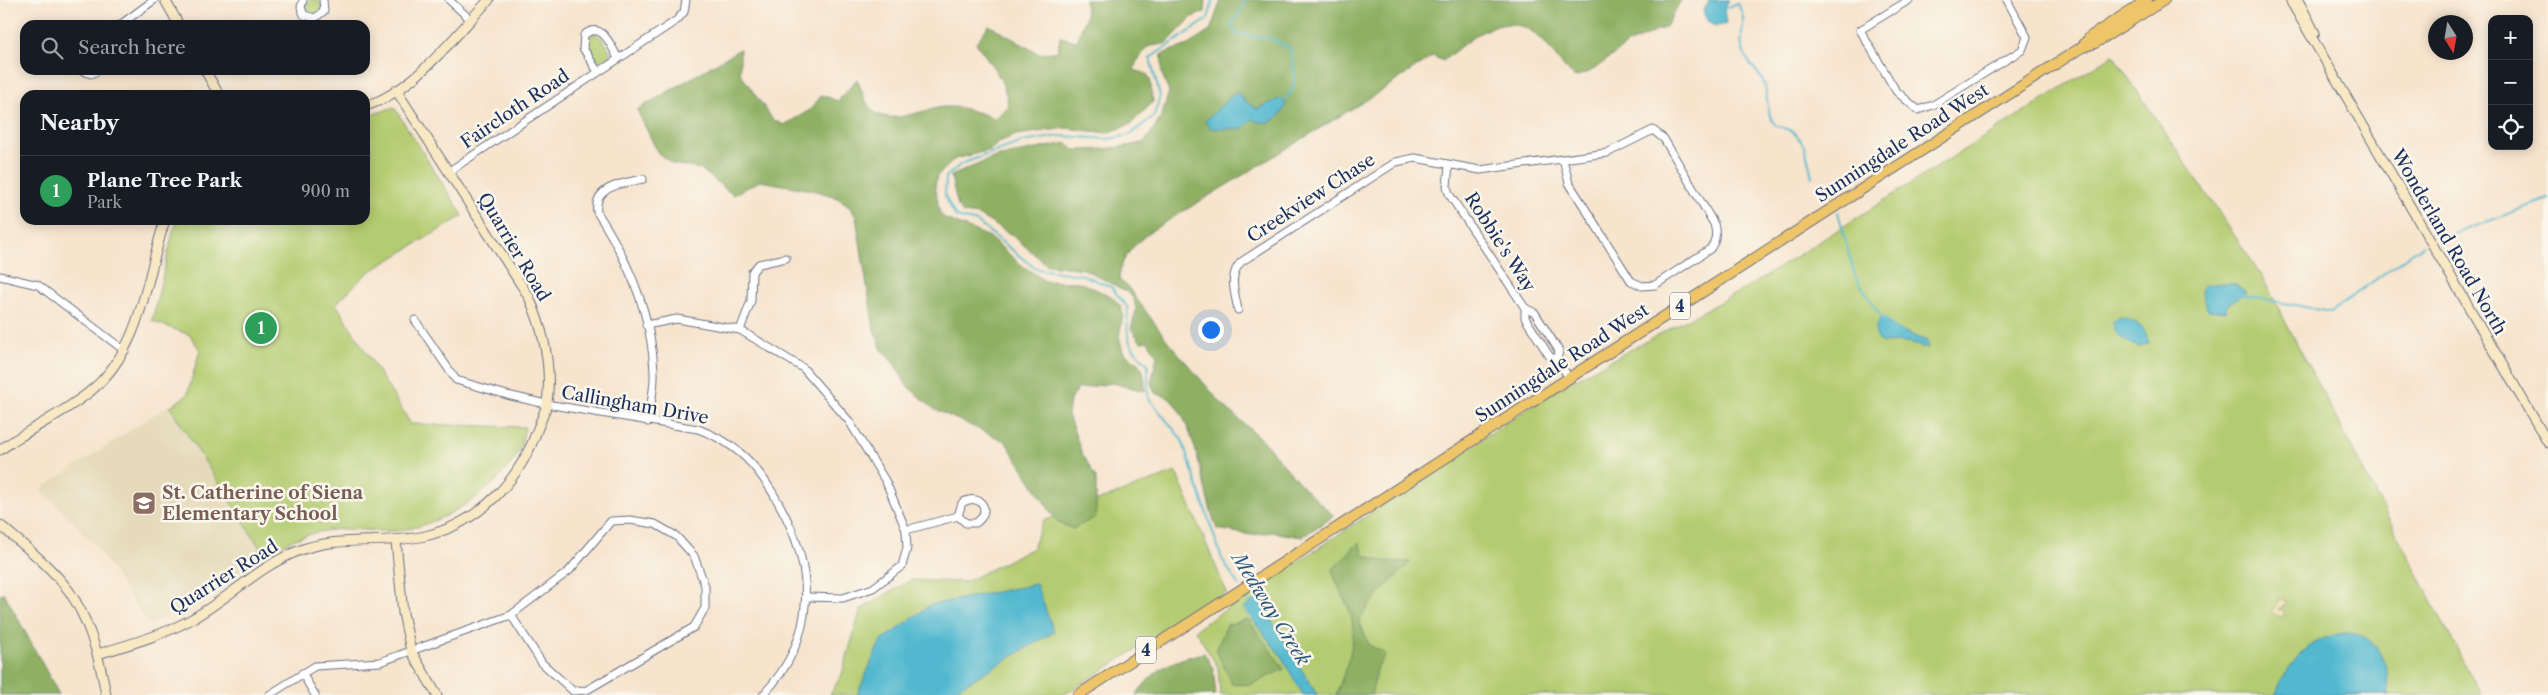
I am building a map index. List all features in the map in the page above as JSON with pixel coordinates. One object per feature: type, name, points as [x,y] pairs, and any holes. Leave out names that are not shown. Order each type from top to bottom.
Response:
[{"type":"main road","name":"4","points":[[2133,4],[2147,0]]},
{"type":"main road","name":"Sunningdale Road West","points":[[2082,46],[2096,43],[2164,0]]},
{"type":"main road","name":"Sunningdale Road West","points":[[1078,695],[2082,46],[2090,37],[2133,4]]},
{"type":"street","points":[[127,20],[154,0]]},
{"type":"street","points":[[165,0],[176,20]]},
{"type":"street","points":[[303,0],[302,11],[311,18],[322,14],[325,7],[323,0]]},
{"type":"street","points":[[449,0],[470,19]]},
{"type":"street","points":[[370,103],[396,90],[418,75],[489,0]]},
{"type":"street","name":"Faircloth Road","points":[[448,172],[677,20],[684,12],[686,0]]},
{"type":"street","points":[[1909,0],[1860,30],[1862,37],[1896,91],[1918,110],[1933,105],[2022,50],[2027,37],[2007,0]]},
{"type":"street","name":"Wonderland Road North","points":[[2290,0],[2324,55],[2405,200],[2548,444]]},
{"type":"street","name":"Wonderland Road North","points":[[2298,0],[2311,22],[2324,55]]},
{"type":"street","points":[[598,72],[583,48],[584,35],[590,30],[598,30],[603,33],[618,58]]},
{"type":"street","points":[[208,75],[217,90]]},
{"type":"street","name":"Quarrier Road","points":[[98,654],[150,638],[190,620],[282,558],[300,550],[320,544],[396,541],[439,532],[473,515],[493,499],[526,459],[546,404],[546,350],[541,323],[528,297],[396,90]]},
{"type":"street","name":"Creekview Chase","points":[[1238,310],[1232,278],[1235,268],[1241,262],[1396,162],[1414,158],[1480,170],[1607,153],[1640,134],[1653,130],[1664,139],[1714,224],[1716,230],[1714,244],[1710,249],[1655,285],[1637,284],[1631,281],[1569,183],[1563,159]]},
{"type":"street","name":"Robbie's Way","points":[[1449,164],[1447,186],[1449,194],[1525,308],[1535,313],[1559,351],[1557,359]]},
{"type":"street","points":[[643,179],[603,191],[595,204],[597,212],[635,281],[646,325],[654,373],[648,422]]},
{"type":"street","points":[[0,450],[92,390],[111,372],[124,351],[137,322],[164,225]]},
{"type":"street","points":[[740,330],[751,300],[752,272],[760,264],[786,258]]},
{"type":"street","points":[[0,276],[38,285],[124,351]]},
{"type":"street","name":"Robbie's Way","points":[[1525,308],[1525,318],[1530,326],[1550,357],[1557,359],[1569,378]]},
{"type":"street","name":"Callingham Drive","points":[[415,320],[456,380],[546,404],[698,429],[720,437],[746,457],[772,492],[797,538],[803,561],[807,597],[802,627],[793,652],[784,668],[763,695]]},
{"type":"street","points":[[646,325],[677,320],[740,330],[803,368],[849,421],[886,482],[906,530],[907,548],[902,566],[873,588],[843,598],[807,597]]},
{"type":"street","points":[[906,530],[958,516]]},
{"type":"street","points":[[269,695],[315,666],[380,662],[511,615],[569,571],[611,521],[630,520],[655,524],[676,536],[694,556],[705,586],[706,608],[694,627],[587,690],[573,691],[542,663],[511,615]]},
{"type":"street","points":[[0,525],[36,556],[69,591],[98,654],[106,695]]},
{"type":"street","points":[[396,541],[403,613],[411,651],[437,695]]},
{"type":"street","points":[[302,673],[315,695]]},
{"type":"shaded area","name":"St. Catherine of Siena Elementary School","points":[[169,405],[264,554],[211,593],[149,625],[96,546],[41,489]]},
{"type":"green space","points":[[313,-1],[321,7],[313,15],[305,7]]},
{"type":"green space","points":[[1085,0],[1206,0],[1205,12],[1192,17],[1167,43],[1147,47],[1136,63],[1134,70],[1147,74],[1150,79],[1153,102],[1131,124],[1107,133],[1066,128],[1016,135],[1001,141],[990,150],[955,159],[937,176],[935,186],[940,214],[946,219],[990,237],[1020,264],[1045,281],[1079,282],[1111,296],[1121,307],[1123,315],[1119,336],[1123,352],[1135,360],[1141,367],[1145,391],[1112,383],[1078,389],[1070,400],[1068,415],[1082,453],[1096,478],[1096,517],[1073,529],[1057,522],[1005,441],[934,409],[907,386],[895,365],[882,350],[874,330],[856,217],[848,205],[834,196],[812,190],[760,181],[733,195],[701,169],[672,164],[658,153],[637,110],[740,49],[740,73],[773,120],[784,125],[810,110],[822,95],[838,101],[857,79],[870,107],[880,115],[898,117],[938,108],[952,107],[971,110],[995,118],[1008,107],[1005,89],[992,65],[976,43],[989,25],[1039,54],[1058,51],[1060,37],[1077,41],[1086,16]]},
{"type":"green space","points":[[1221,0],[1681,0],[1666,27],[1628,44],[1593,70],[1575,77],[1542,40],[1529,30],[1516,25],[1503,25],[1491,28],[1466,42],[1443,61],[1433,56],[1378,93],[1151,231],[1129,252],[1122,265],[1119,280],[1127,286],[1167,340],[1221,403],[1262,440],[1304,488],[1334,516],[1302,537],[1272,532],[1251,535],[1217,529],[1187,426],[1170,399],[1155,393],[1151,383],[1157,356],[1148,341],[1141,342],[1131,329],[1136,310],[1134,299],[1127,292],[1084,269],[1047,265],[1012,235],[978,215],[963,213],[958,207],[951,176],[995,157],[1067,143],[1074,150],[1083,150],[1119,147],[1145,142],[1160,119],[1169,92],[1162,74],[1162,54],[1188,45],[1210,31]]},
{"type":"green space","points":[[594,33],[604,40],[610,51],[610,59],[603,63],[594,57],[589,50],[586,39]]},
{"type":"green space","points":[[2113,55],[2261,275],[2481,695],[1220,695],[1218,667],[1195,630],[1557,389],[1748,287]]},
{"type":"green space","points":[[394,107],[463,216],[367,273],[336,304],[411,424],[525,427],[518,453],[496,481],[465,505],[448,514],[413,528],[396,531],[343,529],[322,531],[292,540],[264,554],[170,407],[187,395],[200,350],[190,335],[152,321],[173,232],[176,225],[370,225],[370,115]]},
{"type":"green space","points":[[1176,472],[1227,593],[1063,695],[830,695],[842,674],[861,609],[911,580],[965,582],[1033,548],[1043,521]]},
{"type":"green space","points":[[1359,542],[1364,555],[1382,561],[1410,562],[1376,597],[1359,621],[1369,645],[1386,654],[1377,669],[1371,695],[1336,695],[1350,652],[1353,631],[1349,609],[1332,570]]},
{"type":"green space","points":[[4,593],[59,695],[0,695],[0,595]]},
{"type":"green space","points":[[1248,619],[1284,669],[1250,685],[1232,684],[1216,650],[1227,625]]},
{"type":"green space","points":[[1204,653],[1213,668],[1216,695],[1136,695],[1165,666]]},
{"type":"sand","points":[[2279,599],[2286,602],[2285,606],[2278,609],[2283,610],[2285,614],[2280,617],[2274,615],[2271,611],[2277,605]]},
{"type":"water","points":[[1710,0],[1729,0],[1724,9],[1726,24],[1714,26],[1706,19],[1703,11]]},
{"type":"water","points":[[1238,93],[1247,103],[1257,109],[1281,98],[1286,105],[1280,115],[1272,121],[1263,122],[1252,119],[1242,129],[1210,128],[1205,121],[1234,94]]},
{"type":"water","points":[[2219,283],[2235,284],[2246,292],[2227,305],[2226,312],[2208,310],[2201,292],[2203,286]]},
{"type":"water","points":[[2120,317],[2139,325],[2145,333],[2148,343],[2139,347],[2118,335],[2113,321]]},
{"type":"water","points":[[1882,318],[1895,328],[1927,341],[1928,348],[1923,348],[1909,342],[1882,343],[1875,331],[1877,324]]},
{"type":"water","points":[[1036,584],[1054,632],[946,695],[857,695],[880,642],[930,605]]},
{"type":"water","points":[[1258,598],[1317,695],[1303,695],[1281,656],[1243,608]]},
{"type":"water","points":[[2343,633],[2356,634],[2366,638],[2380,652],[2387,672],[2389,695],[2275,695],[2286,672],[2300,654],[2319,641]]},
{"type":"waterway","name":"Medway Creek","points":[[1213,0],[1208,19],[1150,58],[1160,96],[1154,116],[1130,135],[1108,139],[1059,136],[1022,142],[961,164],[946,177],[945,196],[956,217],[977,222],[1036,269],[1083,275],[1111,287],[1128,308],[1127,327],[1129,340],[1131,345],[1148,364],[1148,397],[1182,440],[1222,559],[1239,586]]},
{"type":"waterway","points":[[1244,0],[1244,5],[1231,25],[1236,34],[1270,38],[1290,48],[1294,69],[1294,83],[1289,95],[1284,100]]},
{"type":"waterway","points":[[1724,9],[1737,4],[1741,11],[1743,17],[1742,48],[1747,59],[1763,81],[1773,122],[1789,130],[1799,138],[1803,144],[1812,177]]},
{"type":"waterway","points":[[2443,238],[2548,199]]},
{"type":"waterway","points":[[1838,212],[1855,276],[1882,318],[1887,320]]},
{"type":"waterway","points":[[2242,295],[2331,312],[2423,245]]},
{"type":"waterway","name":"Medway Creek","points":[[1243,592],[1251,605]]},
{"type":"place","name":"Plane Tree Park","points":[[261,328]]},
{"type":"place","name":"St. Catherine of Siena Elementary School","points":[[144,503]]}]
